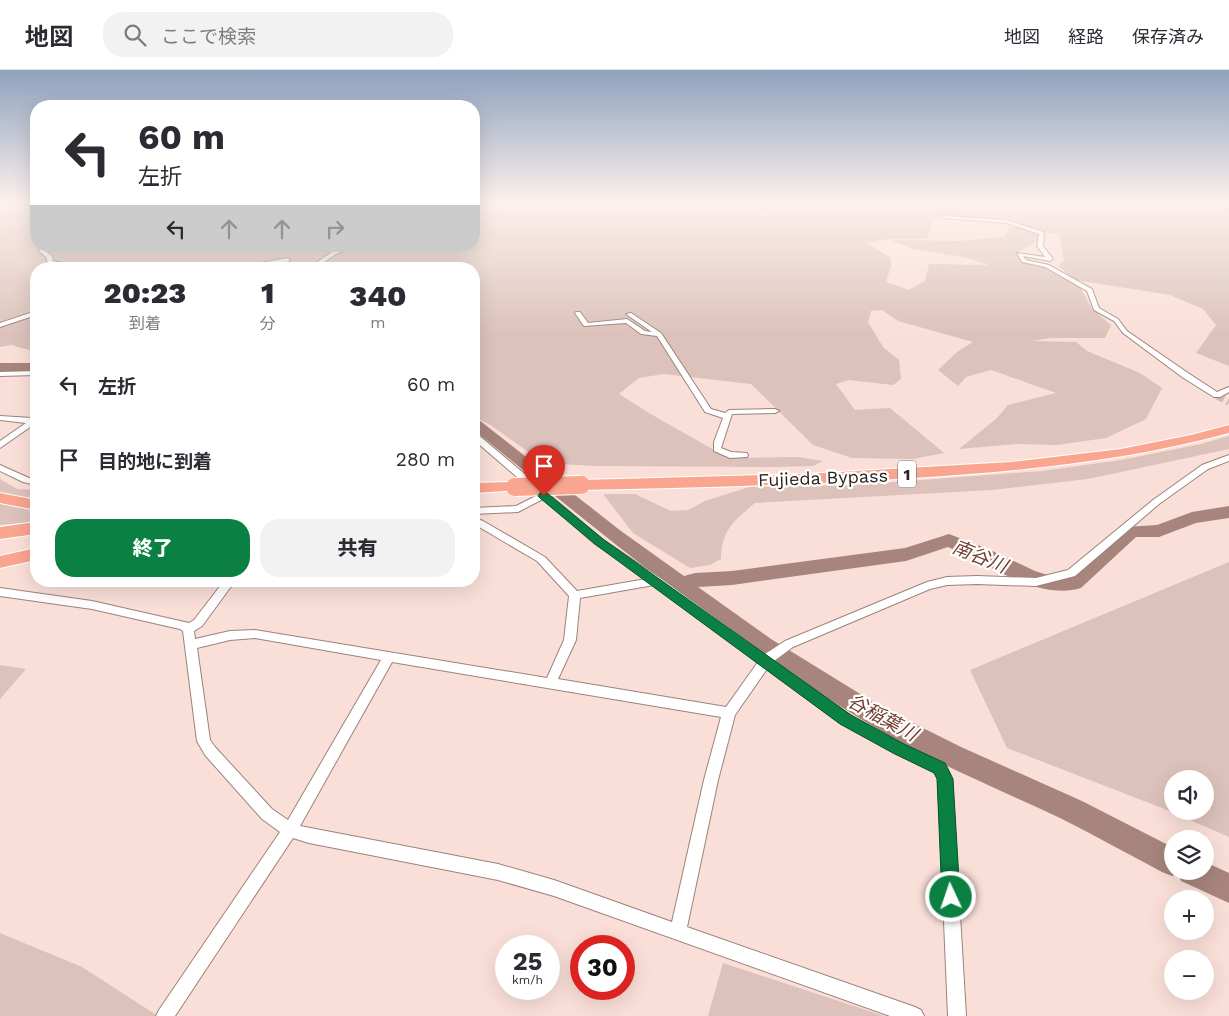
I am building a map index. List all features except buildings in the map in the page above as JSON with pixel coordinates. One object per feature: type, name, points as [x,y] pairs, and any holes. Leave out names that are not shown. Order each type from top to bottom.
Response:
[{"type":"highway","name":"Fujieda Bypass","points":[[514,483],[767,476],[832,478],[1054,463],[1163,446],[1229,429]]},
{"type":"highway","name":"1","points":[[480,480],[514,483]]},
{"type":"highway","name":"1","points":[[480,487],[514,483]]},
{"type":"highway","points":[[0,498],[30,503]]},
{"type":"highway","points":[[0,533],[30,529]]},
{"type":"highway","points":[[0,562],[30,555]]},
{"type":"street","points":[[1040,246],[1050,259],[1019,254],[1024,261],[1047,266],[1090,290],[1096,309],[1116,320],[1125,332],[1185,375],[1218,395],[1229,389]]},
{"type":"street","points":[[44,252],[50,256],[50,262]]},
{"type":"street","points":[[321,262],[337,252]]},
{"type":"street","points":[[275,262],[287,260],[287,262]]},
{"type":"street","points":[[578,313],[586,325],[627,321],[643,333],[658,334]]},
{"type":"street","points":[[629,314],[658,334],[708,410],[728,416]]},
{"type":"street","points":[[0,325],[30,315]]},
{"type":"street","points":[[0,374],[30,373]]},
{"type":"street","points":[[744,456],[730,455],[717,448],[729,412],[775,411]]},
{"type":"street","points":[[0,418],[30,420]]},
{"type":"street","points":[[0,445],[30,424]]},
{"type":"street","points":[[480,441],[599,542],[767,660],[845,719],[899,749],[940,768],[945,779],[957,1016]]},
{"type":"street","points":[[678,932],[711,780],[730,713],[767,660],[789,644],[927,586],[947,582],[977,580],[1036,582],[1071,573],[1156,502],[1205,467],[1229,458]]},
{"type":"street","points":[[0,468],[30,481]]},
{"type":"street","points":[[480,511],[518,509],[544,496]]},
{"type":"street","points":[[480,523],[541,559],[575,595],[570,640],[550,684]]},
{"type":"street","points":[[575,595],[656,581]]},
{"type":"street","points":[[188,629],[198,623],[225,587]]},
{"type":"street","points":[[0,592],[92,605],[183,625],[188,629],[204,740],[210,751],[268,814],[290,830],[308,836],[498,872],[554,888],[915,1016]]},
{"type":"street","points":[[190,645],[219,637],[255,634],[730,713]]},
{"type":"street","points":[[165,1016],[290,830],[389,656]]},
{"type":"shaded area","points":[[0,246],[30,246],[30,252],[480,252],[480,246],[871,246],[891,258],[891,266],[886,282],[909,290],[925,281],[929,264],[989,265],[968,258],[906,246],[1028,246],[1017,253],[1024,261],[1044,265],[1073,279],[1059,266],[1064,260],[1061,246],[1229,246],[1229,366],[1196,353],[1216,325],[1203,309],[1170,295],[1076,280],[1092,309],[1111,325],[1105,338],[1051,338],[1032,341],[1076,342],[1087,351],[1140,373],[1162,388],[1146,419],[1106,438],[1057,445],[1017,444],[959,449],[997,418],[1008,405],[1056,393],[991,370],[966,377],[958,386],[938,370],[957,352],[973,342],[898,321],[882,310],[871,311],[868,322],[883,347],[899,360],[901,379],[893,385],[849,380],[836,384],[855,410],[890,408],[944,453],[913,459],[852,458],[813,445],[751,384],[664,374],[639,378],[619,394],[728,458],[798,457],[823,461],[813,466],[594,466],[544,463],[489,424],[480,420],[480,262],[30,262],[30,312],[0,322]]},
{"type":"shaded area","points":[[30,318],[30,350],[11,345],[0,347],[0,327]]},
{"type":"shaded area","points":[[1229,436],[1229,449],[1088,479],[992,490],[755,503],[730,526],[724,540],[721,559],[710,565],[690,568],[633,533],[603,494],[635,494],[671,511],[688,510],[705,501],[749,487],[855,485],[1042,471],[1121,460],[1201,444]]},
{"type":"shaded area","points":[[0,479],[17,489],[30,490],[30,500],[0,493]]},
{"type":"shaded area","points":[[0,503],[30,507],[30,522],[0,525]]},
{"type":"shaded area","points":[[1229,562],[1229,837],[1190,820],[1214,820],[1214,770],[1164,770],[1164,809],[1007,748],[970,670]]},
{"type":"shaded area","points":[[0,665],[26,669],[0,699]]},
{"type":"shaded area","points":[[0,933],[82,967],[158,1016],[0,1016]]},
{"type":"shaded area","points":[[723,963],[884,1016],[708,1016]]},
{"type":"waterway","name":"谷稲葉川","points":[[0,367],[30,367]]},
{"type":"waterway","name":"谷稲葉川","points":[[480,428],[614,535],[681,585]]},
{"type":"waterway","name":"南谷川","points":[[681,585],[695,580],[732,578],[906,554],[949,540],[1039,580],[1062,584],[1074,583],[1131,531],[1159,531],[1192,518],[1229,512]]},
{"type":"waterway","name":"谷稲葉川","points":[[681,585],[763,645],[874,715],[952,755],[1072,810],[1164,858]]},
{"type":"waterway","name":"谷稲葉川","points":[[1211,880],[1229,888]]},
{"type":"tunnel","points":[[1217,395],[1229,402]]},
{"type":"route","points":[[544,496],[599,542],[656,581],[845,719],[899,749],[940,768],[945,779],[951,897]]}]
